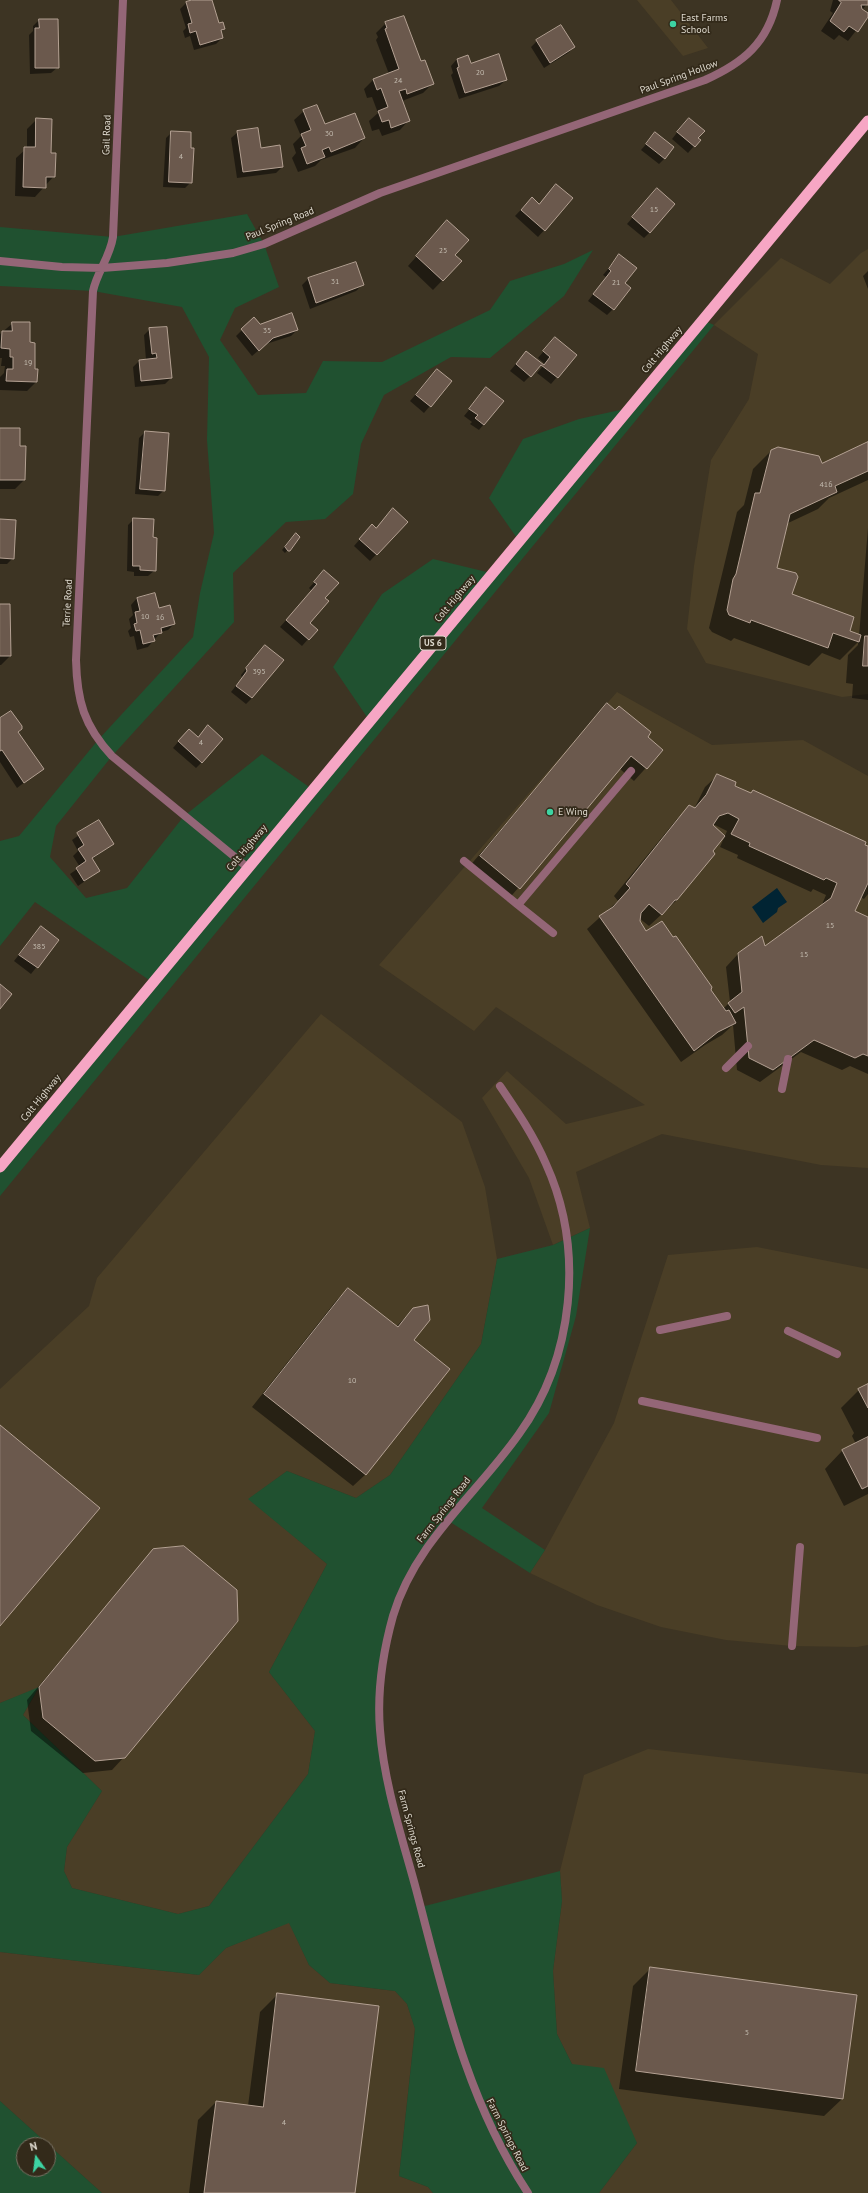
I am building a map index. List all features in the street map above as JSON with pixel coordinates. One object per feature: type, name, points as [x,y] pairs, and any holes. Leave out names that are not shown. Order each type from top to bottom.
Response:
[{"type":"highway","name":"Colt Highway","points":[[0,1167],[246,867],[868,121]]},
{"type":"street","name":"Gail Road","points":[[102,268],[111,251],[113,236],[123,0]]},
{"type":"street","name":"Paul Spring Hollow","points":[[554,131],[705,80],[728,69],[744,58],[759,42],[770,23],[777,0]]},
{"type":"street","name":"Paul Spring Road","points":[[0,261],[62,268],[102,268],[198,259],[264,244],[380,193],[554,131]]},
{"type":"street","name":"Terrie Road","points":[[102,268],[96,278],[92,307],[76,660],[76,683],[80,704],[88,724],[98,740],[112,756],[246,867]]},
{"type":"street","points":[[518,905],[631,771]]},
{"type":"street","points":[[464,861],[553,933]]},
{"type":"street","points":[[726,1068],[748,1046]]},
{"type":"street","points":[[782,1089],[788,1059]]},
{"type":"street","name":"Farm Springs Road","points":[[500,1086],[528,1129],[547,1164],[557,1193],[568,1250],[569,1276],[564,1329],[551,1375],[537,1407],[518,1436],[433,1538],[403,1590],[394,1615],[387,1642],[380,1699],[380,1730],[389,1788],[464,2062],[486,2118],[528,2193]]},
{"type":"street","points":[[660,1330],[727,1316]]},
{"type":"street","points":[[788,1331],[837,1354]]},
{"type":"street","points":[[642,1401],[816,1438]]},
{"type":"street","points":[[792,1646],[800,1547]]},
{"type":"shaded area","name":"East Farms School","points":[[637,0],[671,0],[708,48],[683,56]]},
{"type":"shaded area","points":[[868,249],[868,694],[842,697],[706,663],[687,629],[694,566],[711,460],[749,399],[758,354],[714,325],[781,258],[830,284],[861,253]]},
{"type":"shaded area","points":[[617,692],[712,745],[803,740],[868,776],[868,1168],[821,1165],[662,1134],[576,1172],[590,1228],[553,1245],[529,1178],[482,1098],[507,1071],[566,1124],[645,1105],[496,1007],[474,1031],[379,965]]},
{"type":"shaded area","points":[[321,1014],[462,1122],[485,1187],[497,1259],[481,1344],[390,1475],[356,1498],[287,1471],[249,1499],[327,1564],[269,1672],[315,1731],[308,1774],[209,1906],[178,1914],[72,1888],[64,1871],[67,1847],[102,1791],[23,1715],[39,1688],[0,1703],[0,1389],[89,1306],[97,1278]]},
{"type":"shaded area","points":[[757,1247],[868,1269],[868,1645],[857,1647],[792,1646],[726,1640],[661,1627],[597,1605],[530,1573],[545,1550],[614,1423],[668,1255]]},
{"type":"shaded area","points":[[648,1749],[868,1774],[868,2193],[599,2193],[637,2143],[572,2064],[557,2034],[553,1971],[562,1901],[560,1871],[584,1775]]},
{"type":"shaded area","points":[[289,1922],[309,1965],[330,1983],[395,1991],[407,2004],[415,2028],[399,2176],[428,2187],[433,2193],[102,2193],[56,2152],[56,2137],[40,2137],[0,2101],[0,1952],[199,1975],[226,1948]]},
{"type":"green space","points":[[247,214],[264,244],[279,287],[235,308],[220,340],[258,395],[306,393],[323,361],[382,362],[490,310],[510,281],[564,264],[593,250],[564,296],[490,358],[451,357],[384,395],[361,444],[353,494],[325,519],[286,522],[233,573],[234,622],[112,756],[56,826],[50,857],[86,898],[127,888],[184,816],[262,754],[312,789],[369,720],[333,667],[382,594],[433,559],[491,573],[519,541],[489,498],[523,439],[579,419],[629,408],[703,320],[714,325],[0,1196],[0,1167],[152,982],[35,902],[0,946],[0,841],[19,836],[98,740],[193,637],[200,593],[214,533],[207,440],[209,357],[182,307],[93,291],[0,286],[0,227],[113,237]]},
{"type":"green space","points":[[590,1228],[576,1316],[549,1413],[482,1508],[545,1550],[530,1573],[447,1520],[403,1590],[382,1669],[384,1759],[421,1907],[560,1871],[562,1901],[553,1971],[557,2034],[572,2064],[604,2068],[637,2143],[599,2193],[433,2193],[428,2187],[399,2176],[415,2029],[407,2004],[395,1991],[330,1983],[309,1965],[289,1923],[226,1948],[199,1975],[0,1952],[0,1703],[39,1687],[23,1715],[102,1791],[67,1847],[64,1871],[72,1888],[178,1914],[209,1906],[308,1774],[315,1731],[269,1672],[327,1564],[248,1499],[287,1471],[356,1498],[390,1475],[481,1344],[497,1259],[553,1245]]},
{"type":"green space","points":[[0,2101],[40,2137],[16,2137],[16,2177],[56,2177],[56,2152],[102,2193],[0,2193]]},
{"type":"water","points":[[777,888],[787,902],[778,908],[777,912],[763,923],[752,907]]},
{"type":"building","points":[[192,0],[212,0],[219,23],[223,22],[225,29],[221,30],[223,38],[200,45],[196,31],[190,33],[188,24],[192,23],[186,2]]},
{"type":"building","points":[[839,0],[868,0],[868,5],[861,5],[862,9],[868,13],[868,17],[858,32],[849,26],[844,32],[830,21],[841,3]]},
{"type":"building","points":[[404,16],[421,61],[425,60],[434,84],[407,94],[406,89],[399,91],[410,121],[391,128],[389,120],[382,122],[378,111],[388,107],[381,88],[377,90],[373,79],[399,69],[385,29],[387,28],[385,22]]},
{"type":"building","points":[[39,19],[58,19],[59,68],[35,68],[35,28],[39,28]]},
{"type":"building","points":[[561,25],[575,47],[550,63],[536,40]]},
{"type":"building","points":[[499,54],[507,80],[465,93],[457,68],[459,67],[457,59],[468,55],[471,63]]},
{"type":"building","points":[[317,105],[325,124],[355,113],[365,138],[331,152],[329,147],[322,150],[325,157],[307,164],[301,148],[306,146],[301,134],[311,130],[303,110]]},
{"type":"building","points":[[36,118],[52,119],[51,153],[56,153],[55,177],[46,177],[46,188],[23,187],[24,147],[35,147]]},
{"type":"building","points":[[689,118],[705,131],[698,138],[701,140],[695,147],[677,132]]},
{"type":"building","points":[[258,128],[261,148],[280,145],[283,167],[243,172],[237,131]]},
{"type":"building","points":[[171,131],[191,132],[191,148],[194,148],[192,183],[169,182]]},
{"type":"building","points":[[655,132],[674,147],[665,159],[646,144]]},
{"type":"building","points":[[556,184],[573,198],[545,231],[521,210],[532,197],[539,204]]},
{"type":"building","points":[[657,188],[675,204],[650,233],[632,217]]},
{"type":"building","points":[[447,220],[469,240],[455,255],[462,261],[443,281],[416,256]]},
{"type":"building","points":[[619,254],[637,268],[625,283],[631,288],[614,310],[593,294],[611,271],[609,269]]},
{"type":"building","points":[[356,262],[364,285],[316,303],[308,278]]},
{"type":"building","points":[[292,313],[298,330],[273,338],[259,351],[241,329],[254,317],[260,324]]},
{"type":"building","points":[[12,322],[30,322],[30,342],[35,343],[35,369],[38,369],[37,382],[6,381],[7,369],[13,369],[13,357],[10,357],[10,349],[1,348],[2,331],[12,331]]},
{"type":"building","points":[[167,327],[172,378],[141,381],[139,360],[157,358],[156,353],[152,354],[149,328]]},
{"type":"building","points":[[555,337],[577,355],[558,378],[541,365],[531,377],[516,364],[526,351],[544,365],[550,357],[543,351]]},
{"type":"building","points":[[437,369],[452,381],[431,407],[416,395]]},
{"type":"building","points":[[486,387],[504,401],[484,425],[475,418],[478,415],[469,409]]},
{"type":"building","points":[[0,428],[20,428],[20,446],[26,446],[25,480],[0,480]]},
{"type":"building","points":[[145,431],[169,433],[165,491],[140,489]]},
{"type":"building","points":[[868,442],[868,471],[835,486],[837,492],[790,514],[777,568],[796,573],[798,577],[792,594],[854,617],[850,631],[861,635],[859,642],[833,633],[828,648],[751,620],[750,623],[729,615],[727,610],[733,579],[736,574],[755,493],[760,493],[771,450],[778,447],[819,456],[822,463]]},
{"type":"building","points":[[393,508],[408,522],[377,555],[359,539],[372,524],[376,528]]},
{"type":"building","points":[[133,518],[154,519],[153,537],[157,538],[156,571],[140,570],[140,566],[133,566]]},
{"type":"building","points":[[0,519],[16,520],[14,559],[0,558]]},
{"type":"building","points":[[296,533],[300,537],[290,551],[288,551],[285,547]]},
{"type":"building","points":[[324,570],[339,583],[325,598],[329,601],[310,623],[318,630],[309,640],[286,620],[317,584],[314,582]]},
{"type":"building","points":[[155,593],[159,608],[170,605],[175,624],[161,628],[162,633],[153,635],[155,641],[143,644],[140,630],[136,631],[134,624],[137,623],[135,612],[140,611],[137,598]]},
{"type":"building","points":[[0,604],[10,604],[11,656],[0,656]]},
{"type":"building","points":[[865,636],[868,636],[868,666],[863,666]]},
{"type":"building","points":[[265,645],[284,660],[252,698],[236,686],[247,671],[246,668]]},
{"type":"building","name":"E Wing","points":[[607,703],[615,710],[619,706],[651,732],[648,737],[663,750],[647,769],[631,756],[520,889],[480,856]]},
{"type":"building","points":[[11,711],[22,726],[22,729],[18,732],[44,769],[24,783],[2,750],[0,751],[0,718]]},
{"type":"building","points":[[208,725],[223,739],[202,763],[178,741],[189,729],[198,737]]},
{"type":"building","points":[[717,774],[736,782],[735,786],[751,793],[753,790],[866,842],[865,845],[868,846],[868,883],[855,911],[868,917],[868,1056],[863,1054],[855,1058],[814,1040],[773,1070],[749,1058],[744,1007],[735,1013],[728,1003],[742,992],[738,953],[762,936],[765,946],[831,898],[837,883],[826,878],[824,880],[749,846],[750,843],[731,834],[739,819],[728,813],[719,816],[713,825],[725,836],[713,851],[715,854],[677,900],[675,900],[662,915],[649,904],[641,913],[640,921],[646,931],[662,921],[673,937],[676,936],[712,987],[711,990],[726,1011],[729,1010],[736,1023],[718,1032],[694,1051],[599,916],[613,907],[630,888],[626,884],[689,805],[695,808],[706,795]]},
{"type":"building","points":[[99,820],[114,844],[92,858],[100,871],[84,881],[76,868],[86,861],[78,849],[84,845],[77,833]]},
{"type":"building","points":[[41,926],[59,940],[38,968],[19,955]]},
{"type":"building","points":[[0,984],[12,994],[0,1009]]},
{"type":"building","points":[[348,1288],[398,1327],[413,1308],[428,1305],[430,1320],[414,1340],[450,1369],[366,1475],[264,1394]]},
{"type":"building","points":[[868,1384],[868,1408],[858,1389]]},
{"type":"building","points":[[0,1425],[100,1508],[0,1626]]},
{"type":"building","points":[[868,1437],[868,1486],[862,1489],[842,1450]]},
{"type":"building","points":[[184,1546],[237,1590],[238,1621],[125,1758],[95,1761],[43,1718],[39,1687],[153,1549]]},
{"type":"building","points":[[650,1967],[857,1995],[843,2099],[636,2071]]},
{"type":"building","points":[[277,1993],[379,2006],[355,2193],[204,2193],[216,2101],[263,2107]]},
{"type":"place","name":"East Farms School","points":[[673,24]]},
{"type":"place","name":"E Wing","points":[[550,812]]}]
